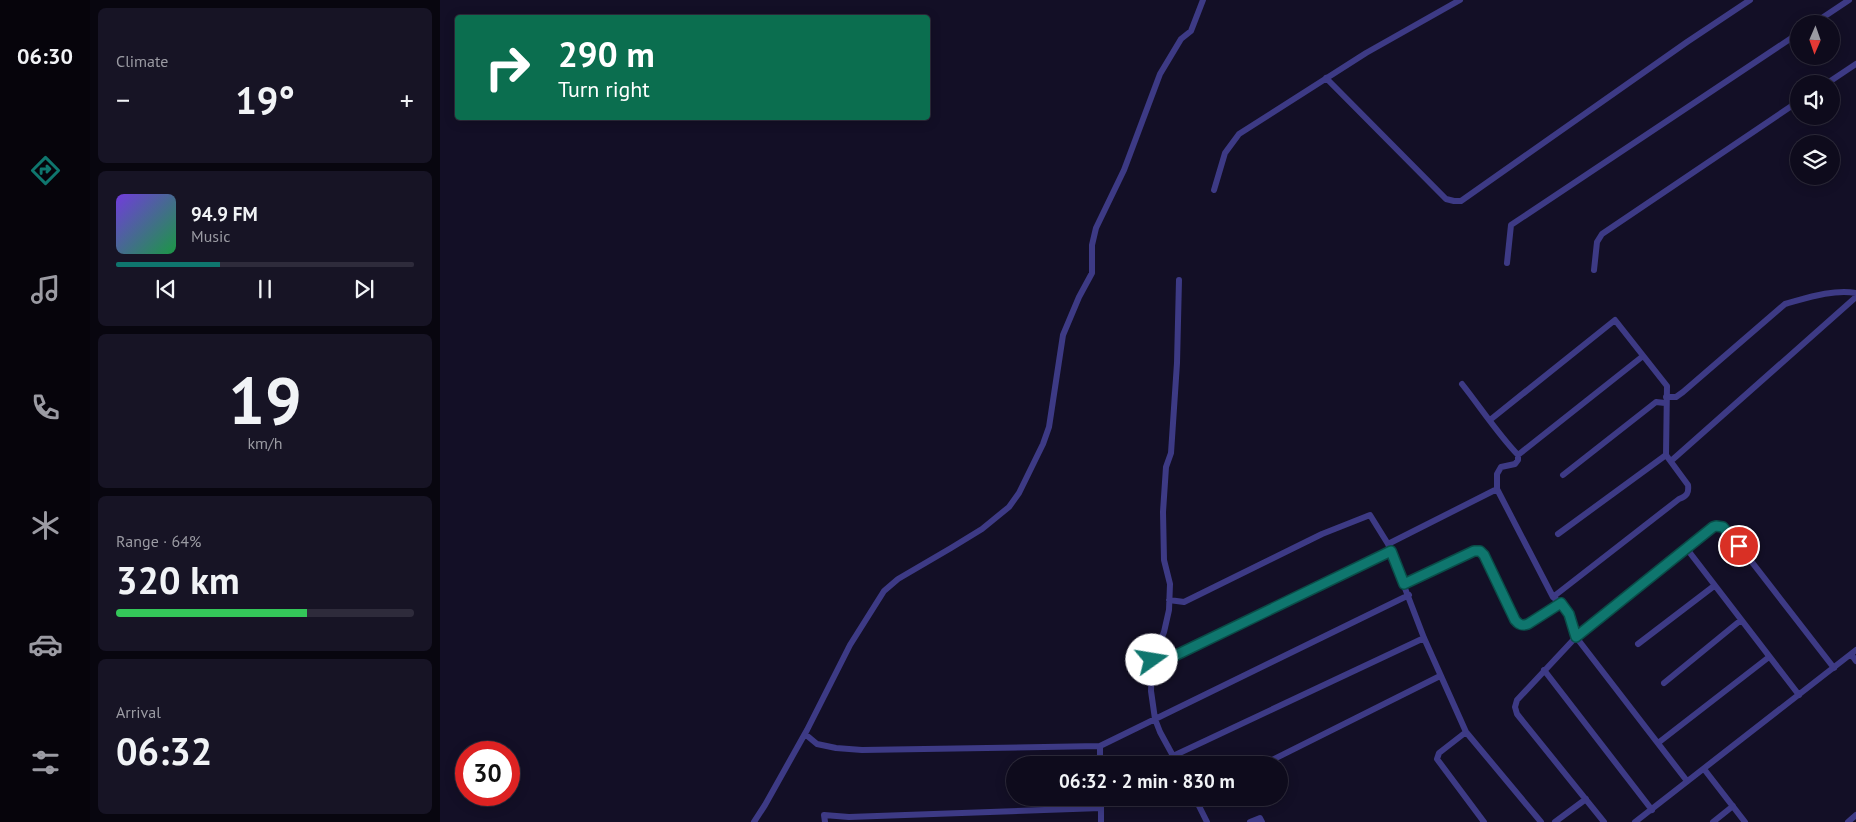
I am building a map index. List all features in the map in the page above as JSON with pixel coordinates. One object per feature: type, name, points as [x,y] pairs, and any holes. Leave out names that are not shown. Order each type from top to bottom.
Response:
[{"type":"street","points":[[754,822],[805,734],[850,645],[884,591],[906,573],[982,529],[1009,507],[1020,493],[1049,427],[1063,335],[1079,297],[1092,273],[1092,245],[1096,228],[1124,170],[1160,74],[1180,39],[1190,31],[1203,0]]},
{"type":"street","points":[[1214,190],[1225,153],[1239,134],[1366,53],[1460,0]]},
{"type":"street","points":[[1326,78],[1446,199],[1461,201],[1750,0]]},
{"type":"street","points":[[1826,15],[1849,0]]},
{"type":"street","points":[[1507,263],[1511,225],[1790,39]]},
{"type":"street","points":[[1840,75],[1856,64]]},
{"type":"street","points":[[1594,270],[1597,242],[1602,234],[1790,107]]},
{"type":"street","points":[[1179,280],[1177,363],[1171,453],[1166,467],[1163,512],[1164,560],[1170,584],[1169,600],[1164,632],[1152,660],[1151,691],[1155,720],[1173,756],[1424,638]]},
{"type":"street","points":[[1563,474],[1656,402],[1676,397],[1683,392],[1785,304],[1806,298],[1843,292],[1856,292]]},
{"type":"street","points":[[1671,461],[1856,297]]},
{"type":"street","points":[[1490,420],[1615,320],[1667,386],[1666,454],[1688,485],[1689,491],[1686,497],[1680,499],[1553,597]]},
{"type":"street","points":[[1643,356],[1518,456],[1515,464],[1501,467],[1498,474],[1498,489],[1553,597],[1561,603],[1569,614],[1576,637],[1687,781]]},
{"type":"street","points":[[1462,384],[1490,420],[1498,434],[1518,456]]},
{"type":"street","points":[[1558,534],[1666,454]]},
{"type":"street","points":[[1388,544],[1498,489]]},
{"type":"street","points":[[1169,600],[1184,602],[1322,534],[1370,515],[1388,544],[1424,638],[1466,732],[1541,822]]},
{"type":"street","points":[[1604,822],[1515,710],[1517,700],[1576,637],[1713,527],[1723,527],[1834,668]]},
{"type":"street","points":[[1686,549],[1799,695]]},
{"type":"street","points":[[1152,660],[1166,660],[1391,551]]},
{"type":"street","points":[[1404,584],[1474,551],[1480,551],[1484,555],[1515,620],[1519,624],[1524,626],[1528,624],[1561,603]]},
{"type":"street","points":[[1638,644],[1714,586]]},
{"type":"street","points":[[805,734],[817,744],[862,750],[1100,746],[1409,595]]},
{"type":"street","points":[[1664,683],[1741,620]]},
{"type":"street","points":[[1635,822],[1854,652],[1856,661]]},
{"type":"street","points":[[1658,743],[1769,657]]},
{"type":"street","points":[[1544,670],[1652,810]]},
{"type":"street","points":[[1280,756],[1440,676]]},
{"type":"street","points":[[1466,732],[1439,753],[1437,759],[1484,822]]},
{"type":"street","points":[[1100,746],[1100,756]]},
{"type":"street","points":[[1704,769],[1745,822]]},
{"type":"street","points":[[1555,822],[1586,799]]},
{"type":"street","points":[[1200,806],[1207,822]]},
{"type":"street","points":[[1713,822],[1732,806]]},
{"type":"street","points":[[825,822],[824,815],[849,817],[1101,808],[1102,822]]},
{"type":"street","points":[[1848,822],[1856,815]]},
{"type":"street","points":[[1250,822],[1260,818],[1262,822]]},
{"type":"route","points":[[1152,660],[1166,660],[1391,551],[1404,584],[1474,551],[1480,551],[1484,555],[1515,620],[1519,624],[1524,626],[1561,603],[1569,614],[1576,637],[1713,527],[1723,527],[1739,546]]}]
